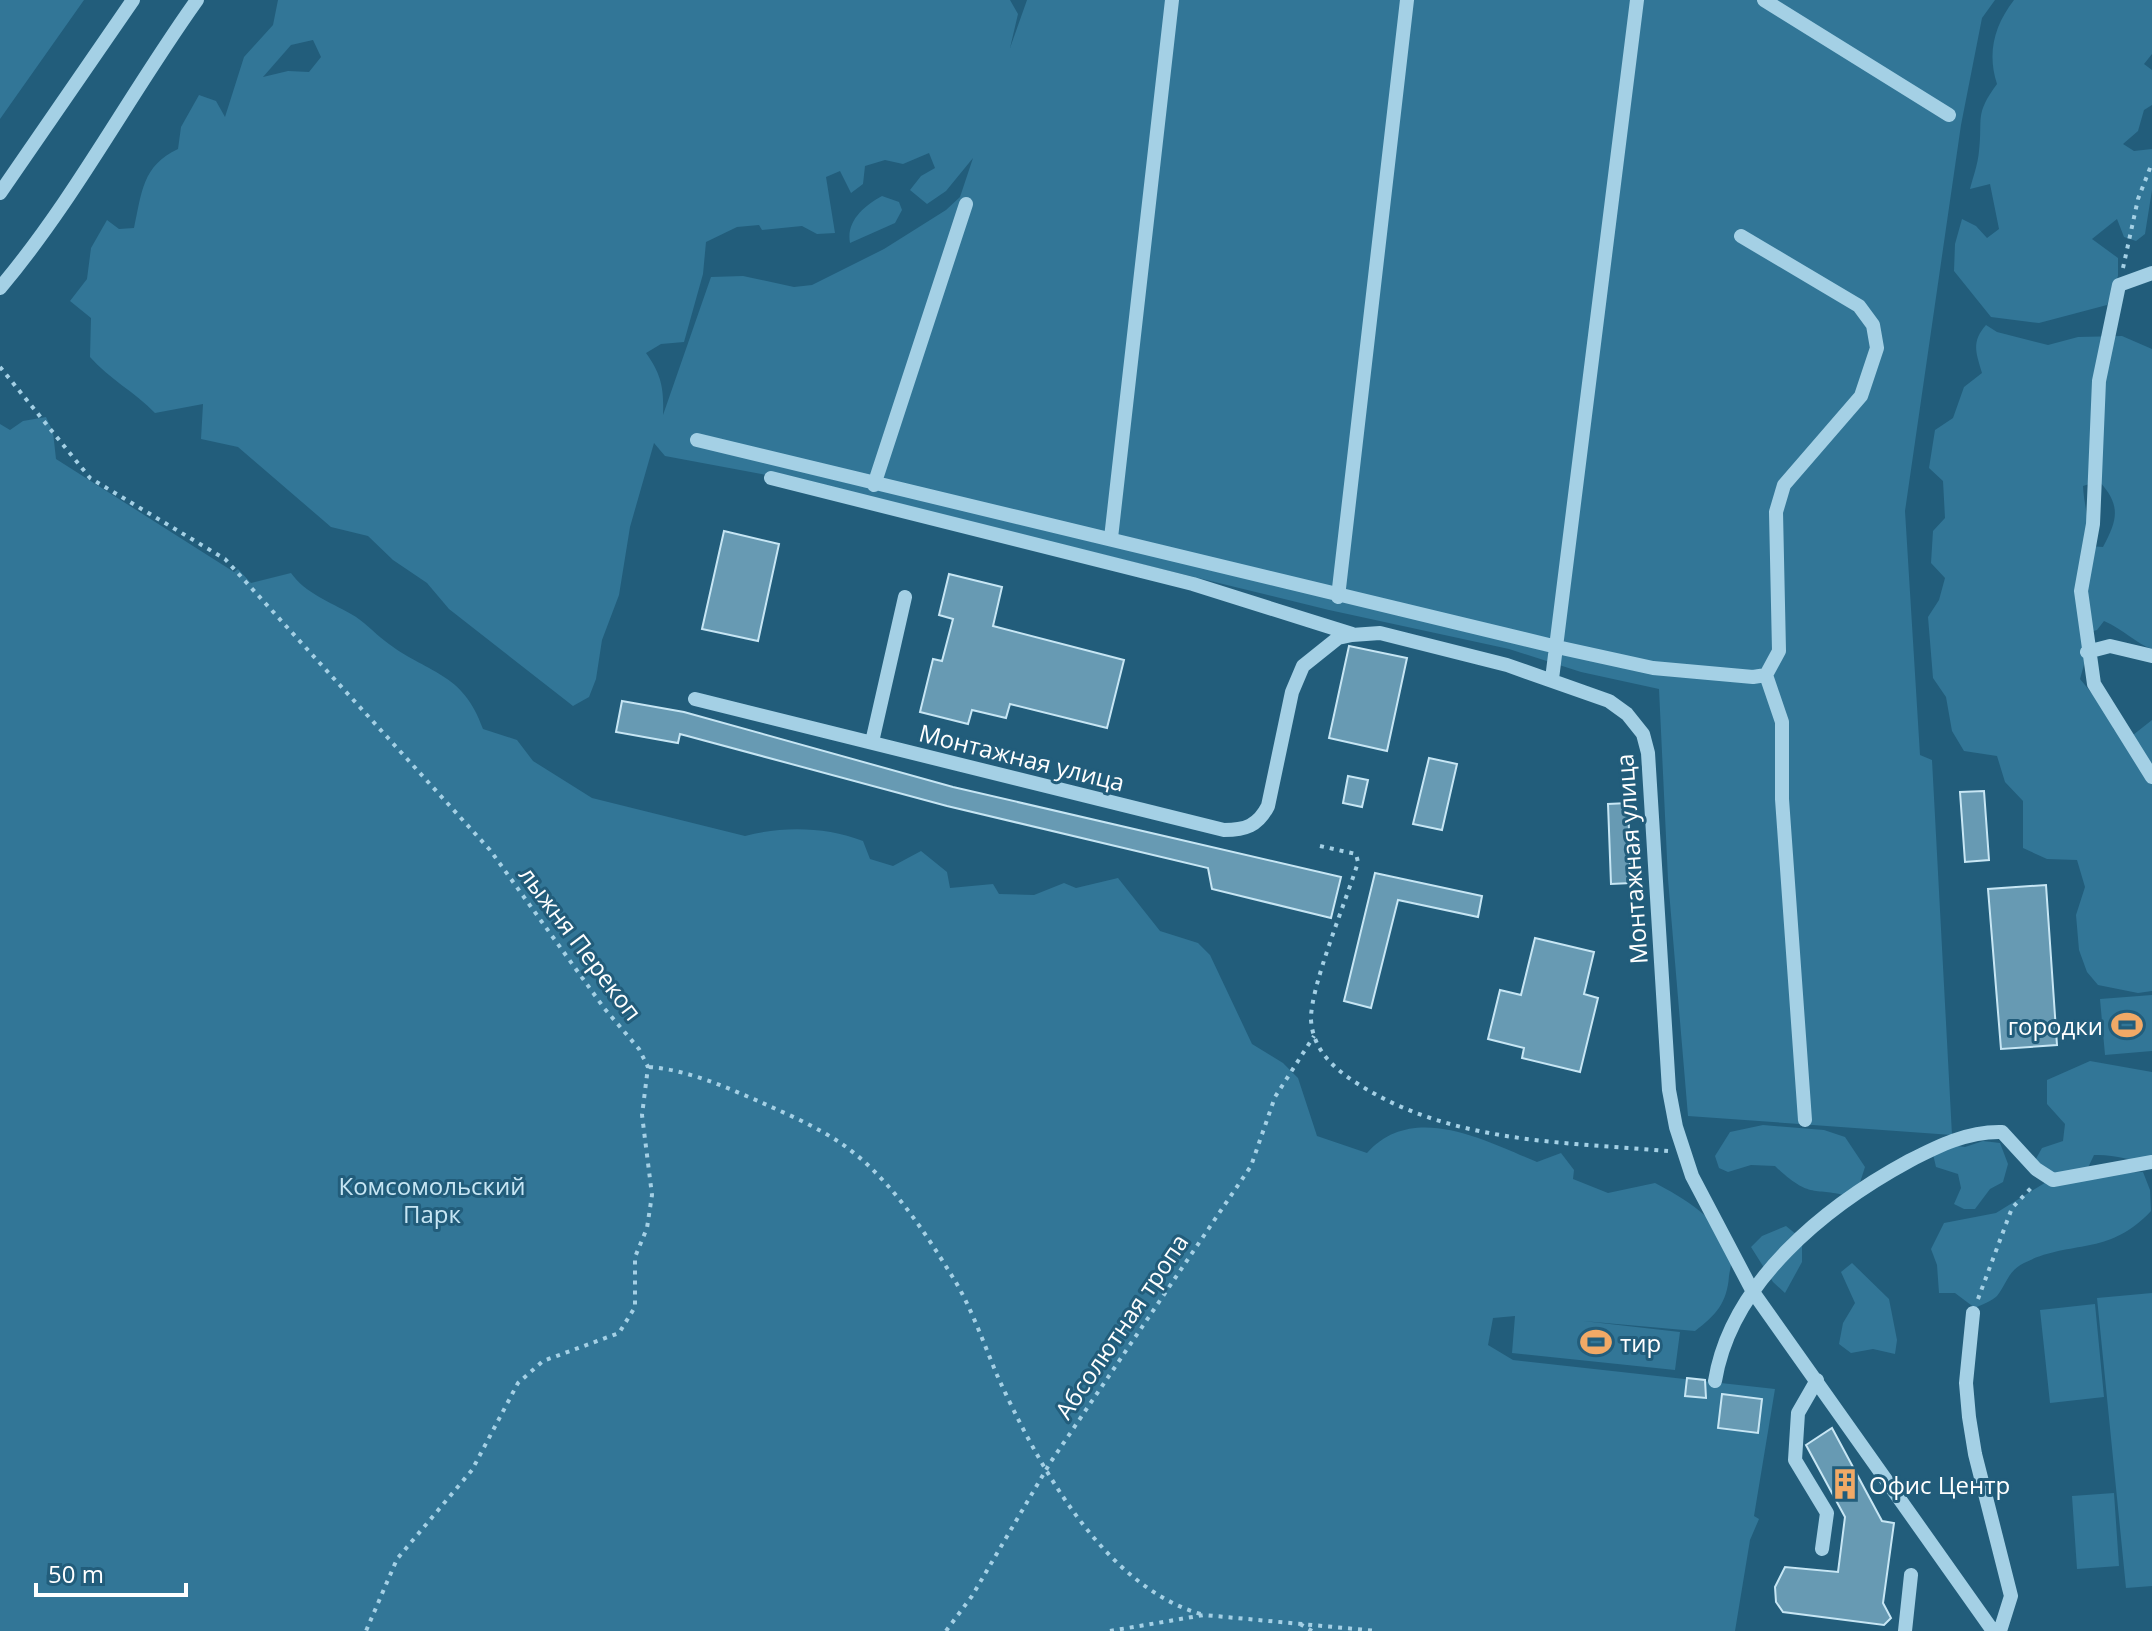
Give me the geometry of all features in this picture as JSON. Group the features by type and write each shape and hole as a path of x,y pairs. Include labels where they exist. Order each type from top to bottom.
{"street":[{"path":"0,193 133,0"},
{"path":"0,288 106,141 197,0"},
{"path":"1111,538 1172,0"},
{"path":"1338,597 1407,0"},
{"path":"1552,679 1637,0"},
{"path":"1764,0 1949,115"},
{"path":"874,485 966,204"},
{"path":"1741,236 1859,306 1873,325 1877,348 1861,396 1784,485 1776,512 1779,651 1766,675 1782,722 1782,799 1805,1120"},
{"path":"2152,273 2119,285 2099,381 2093,524 2081,591 2087,652 2094,684 2152,777"},
{"path":"697,440 874,485 1111,538 1338,597 1557,647 1708,675 1766,675"},
{"path":"771,478 1193,584 1352,635"},
{"path":"872,742 905,597"},
{"name":"Монтажная улица","path":"695,699 1209,827 1248,827 1260,820 1268,806 1292,692 1303,666 1338,638 1380,633 1552,679 1609,701 1627,714 1645,743 1653,790 1669,1090 1682,1152 1719,1233 1753,1292 1993,1631"},
{"path":"2087,652 2110,646 2152,656"},
{"path":"1715,1381 1724,1344 1753,1292 1822,1218 1885,1174 1959,1138 2002,1132 2036,1169 2053,1180 2152,1162"},
{"path":"1973,1313 1966,1383 1969,1417 1975,1454 2011,1596 2000,1631"},
{"path":"1817,1380 1798,1413 1795,1460 1827,1513 1822,1549"},
{"path":"1905,1631 1911,1575"}],"path":[{"path":"2119,285 2138,199 2152,163"},
{"name":"лыжня Перекоп","path":"0,367 90,478 225,559 490,850 604,1008 639,1049 648,1067"},
{"path":"1320,846 1348,850 1356,854 1358,862 1317,987 1311,1018 1322,1056 1377,1097 1449,1125 1586,1147 1682,1152"},
{"name":"Абсолютная тропа","path":"946,1631 972,1596 1045,1471 1251,1166 1275,1097 1314,1036"},
{"path":"366,1631 397,1559 472,1470 518,1383 543,1361 619,1333 635,1307 635,1257 647,1228 652,1195 642,1115 648,1067 706,1079 776,1109 840,1142 866,1164 912,1217 954,1279 1045,1471 1076,1514 1123,1566 1169,1602 1204,1615"},
{"path":"1973,1313 1989,1261 2012,1208 2027,1189 2053,1180"},
{"path":"1110,1631 1204,1615 1297,1621 1377,1631"},
{"path":"1297,1621 1312,1631"}],"green space":[{"path":"0,0 84,0 0,119"},
{"path":"278,0 1010,0 1018,14 1010,48 1027,0 1995,0 1982,18 1961,125 1905,511 1920,755 1932,760 1952,1135 1688,1116 1668,879 1659,689 1581,672 1509,649 1329,610 809,483 665,456 654,443 630,527 619,595 602,640 596,679 589,697 573,706 449,609 427,583 393,560 368,536 331,527 238,447 201,439 203,404 155,413 90,357 91,318 70,301 87,279 91,248 107,220 119,229 134,228 150,172 157,163 178,149 181,127 199,95 216,101 225,117 244,57 273,25","holes":["313,40 321,57 309,72 288,71 263,77 291,45","929,153 935,168 921,176 910,190 927,204 946,191 973,158 960,197 946,210 884,249 812,285 794,287 743,276 711,277 663,415 661,383 646,353 661,344 684,342 703,274 706,242 737,227 759,225 762,230 802,226 817,234 835,233 826,177 840,171 851,193 863,184 865,166 885,160 903,164"]},
{"path":"2014,0 2152,0 2152,54 2144,64 2152,70 2152,105 2144,110 2138,131 2123,144 2134,151 2152,149 2152,190 2145,234 2136,241 2124,237 2117,219 2092,239 2118,258 2118,276 2107,305 2039,323 1991,317 1954,271 1955,244 1962,219 1976,226 1987,238 1999,229 1990,184 1970,189 1978,156 1982,110 1997,84 1993,61 1994,40"},
{"path":"882,196 899,202 902,210 895,223 850,243 851,228 858,215"},
{"path":"1986,325 1997,332 2048,345 2078,337 2122,336 2152,349 2152,649 2104,621 2097,630 2083,634 2085,661 2080,679 2108,713 2114,730 2133,735 2152,720 2152,991 2138,993 2098,985 2087,972 2079,950 2076,915 2085,887 2077,860 2047,859 2023,848 2023,801 2005,782 1997,756 1964,751 1952,731 1946,697 1933,678 1928,617 1939,600 1945,578 1931,563 1933,531 1945,518 1943,481 1929,468 1935,430 1953,418 1964,387 1982,373 1976,348 1978,337","holes":["2099,481 2114,505 2112,528 2103,547 2089,546 2083,486"]},
{"name":"Комсомольский Парк","path":"46,417 53,432 56,459 234,572 238,569 251,583 291,573 311,592 356,617 400,652 454,684 475,710 483,729 517,740 533,761 592,798 745,836 789,829 849,836 863,841 870,859 893,866 921,851 947,872 950,888 993,884 999,894 1034,895 1064,883 1076,888 1118,878 1160,931 1198,943 1210,955 1252,1044 1283,1063 1298,1078 1317,1136 1367,1153 1385,1138 1406,1130 1428,1127 1450,1130 1537,1162 1561,1153 1574,1170 1573,1179 1608,1193 1655,1183 1688,1203 1719,1230 1731,1252 1726,1294 1714,1314 1695,1331 1583,1321 1680,1332 1675,1370 1512,1353 1515,1316 1493,1318 1488,1345 1513,1360 1775,1389 1754,1516 1759,1519 1750,1540 1735,1631 0,1631 0,424 10,430 23,421"},
{"name":"городки","path":"2152,995 2152,1051 2105,1055 2100,999"},
{"path":"2090,1061 2152,1072 2152,1162 2094,1155 2085,1174 2143,1172 2150,1190 2151,1211 2120,1235 2024,1263 2011,1274 1997,1296 1975,1308 1955,1293 1939,1293 1937,1265 1931,1249 1944,1223 1996,1213 2048,1181 2032,1166 2042,1148 2063,1141 2065,1124 2047,1104 2047,1080"},
{"path":"1763,1125 1824,1130 1845,1137 1865,1167 1855,1198 1806,1189 1775,1166 1751,1165 1728,1172 1719,1168 1715,1156 1730,1132"},
{"path":"1983,1141 2000,1143 2008,1164 2003,1182 1990,1189 1975,1209 1964,1209 1954,1204 1961,1188 1958,1174 1936,1167 1933,1154 1943,1144 1965,1147"},
{"path":"1786,1226 1802,1239 1802,1262 1785,1293 1773,1282 1751,1247 1762,1236"},
{"path":"1852,1263 1889,1299 1897,1340 1895,1354 1873,1349 1851,1353 1839,1344 1843,1323 1855,1303 1841,1272"},
{"path":"2152,1293 2152,1586 2126,1588 2097,1298"},
{"path":"2095,1304 2104,1397 2050,1403 2040,1310"},
{"path":"2114,1493 2119,1566 2077,1569 2072,1496"}],"building":[{"path":"724,531 779,544 758,641 702,629"},
{"path":"949,574 1002,587 993,626 1124,660 1107,728 1010,704 1006,718 972,710 968,724 920,712 933,659 942,661 953,619 939,615"},
{"path":"1349,646 1407,658 1387,751 1329,738"},
{"path":"622,701 684,712 953,787 1341,877 1331,918 1212,889 1208,868 947,806 680,734 678,743 616,732"},
{"path":"1429,758 1457,764 1442,830 1413,824"},
{"path":"1348,776 1368,780 1362,807 1343,803"},
{"path":"1984,791 1989,860 1965,862 1960,792"},
{"path":"1628,803 1631,883 1611,884 1608,804"},
{"path":"1375,873 1482,896 1478,917 1398,900 1371,1008 1344,1001"},
{"path":"2046,885 2057,1045 2001,1049 1988,889"},
{"path":"1535,938 1594,952 1584,994 1598,998 1580,1072 1522,1058 1524,1048 1488,1039 1500,990 1521,995"},
{"path":"1687,1378 1705,1380 1706,1398 1685,1396"},
{"path":"1722,1394 1762,1399 1758,1433 1718,1428"},
{"path":"1832,1428 1882,1521 1894,1523 1883,1603 1891,1618 1884,1625 1783,1612 1776,1602 1775,1587 1785,1567 1838,1572 1845,1517 1806,1445"}],"place":[{"name":"городки","path":"2127,1025"},
{"name":"тир","path":"1596,1342"},
{"name":"Офис Центр","path":"1845,1484"}]}
